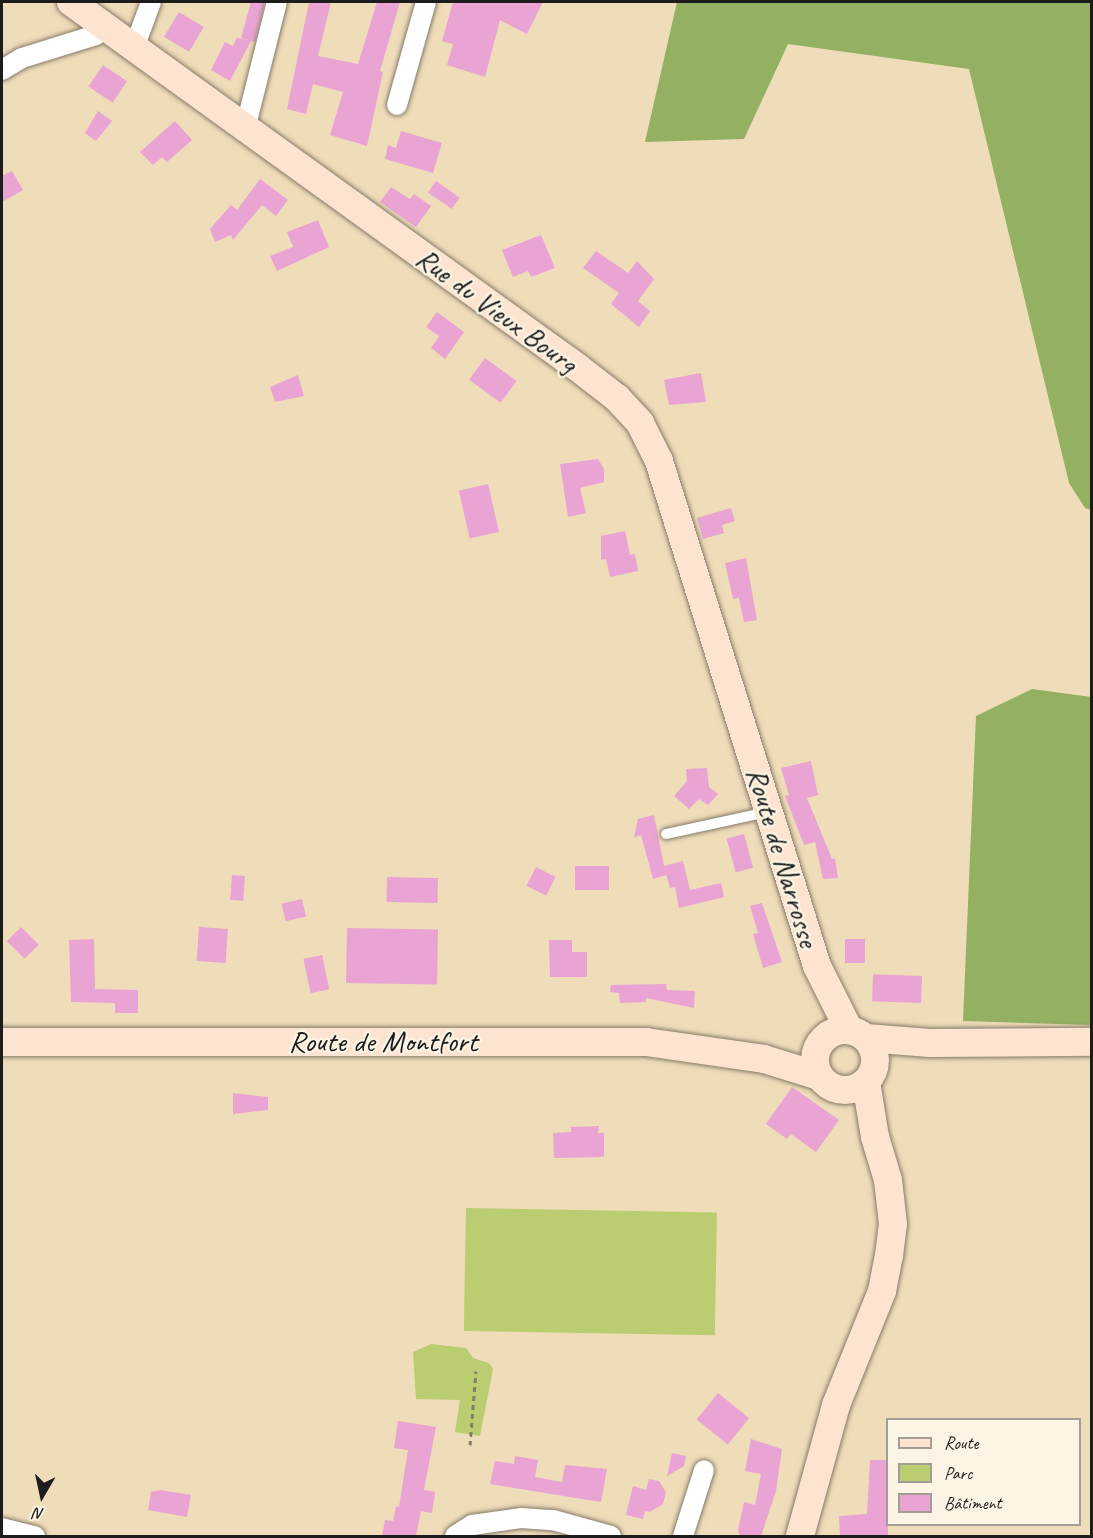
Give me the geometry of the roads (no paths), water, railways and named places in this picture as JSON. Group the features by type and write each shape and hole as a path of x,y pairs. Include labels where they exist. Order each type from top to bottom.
{"street":[{"name":"Rue du Vieux Bourg","path":"71,2 577,368 616,398 640,423 659,461 749,747"},
{"path":"134,48 151,2"},
{"path":"244,129 277,2"},
{"path":"397,105 426,2"},
{"path":"2,70 22,58 96,34 104,27"},
{"name":"Route de Narrosse","path":"749,747 817,966 857,1034"},
{"name":"Route de Narrosse","path":"817,966 819,1044"},
{"path":"930,1043 862,1080 830,1086 819,1076 815,1061 819,1044 833,1032 930,1043 1092,1042"},
{"path":"802,1536 836,1405 882,1291 893,1224 888,1180 862,1080 875,1051 857,1034"},
{"name":"Route de Montfort","path":"2,1041 646,1042 764,1059 819,1076"},
{"name":"Route de Montfort","path":"764,1059 798,1055 819,1044"},
{"path":"683,1536 704,1470"},
{"path":"455,1536 471,1525 521,1518 553,1520 611,1536"},
{"path":"2,1528 35,1536"}],"lane":[{"path":"666,834 769,812"}]}
